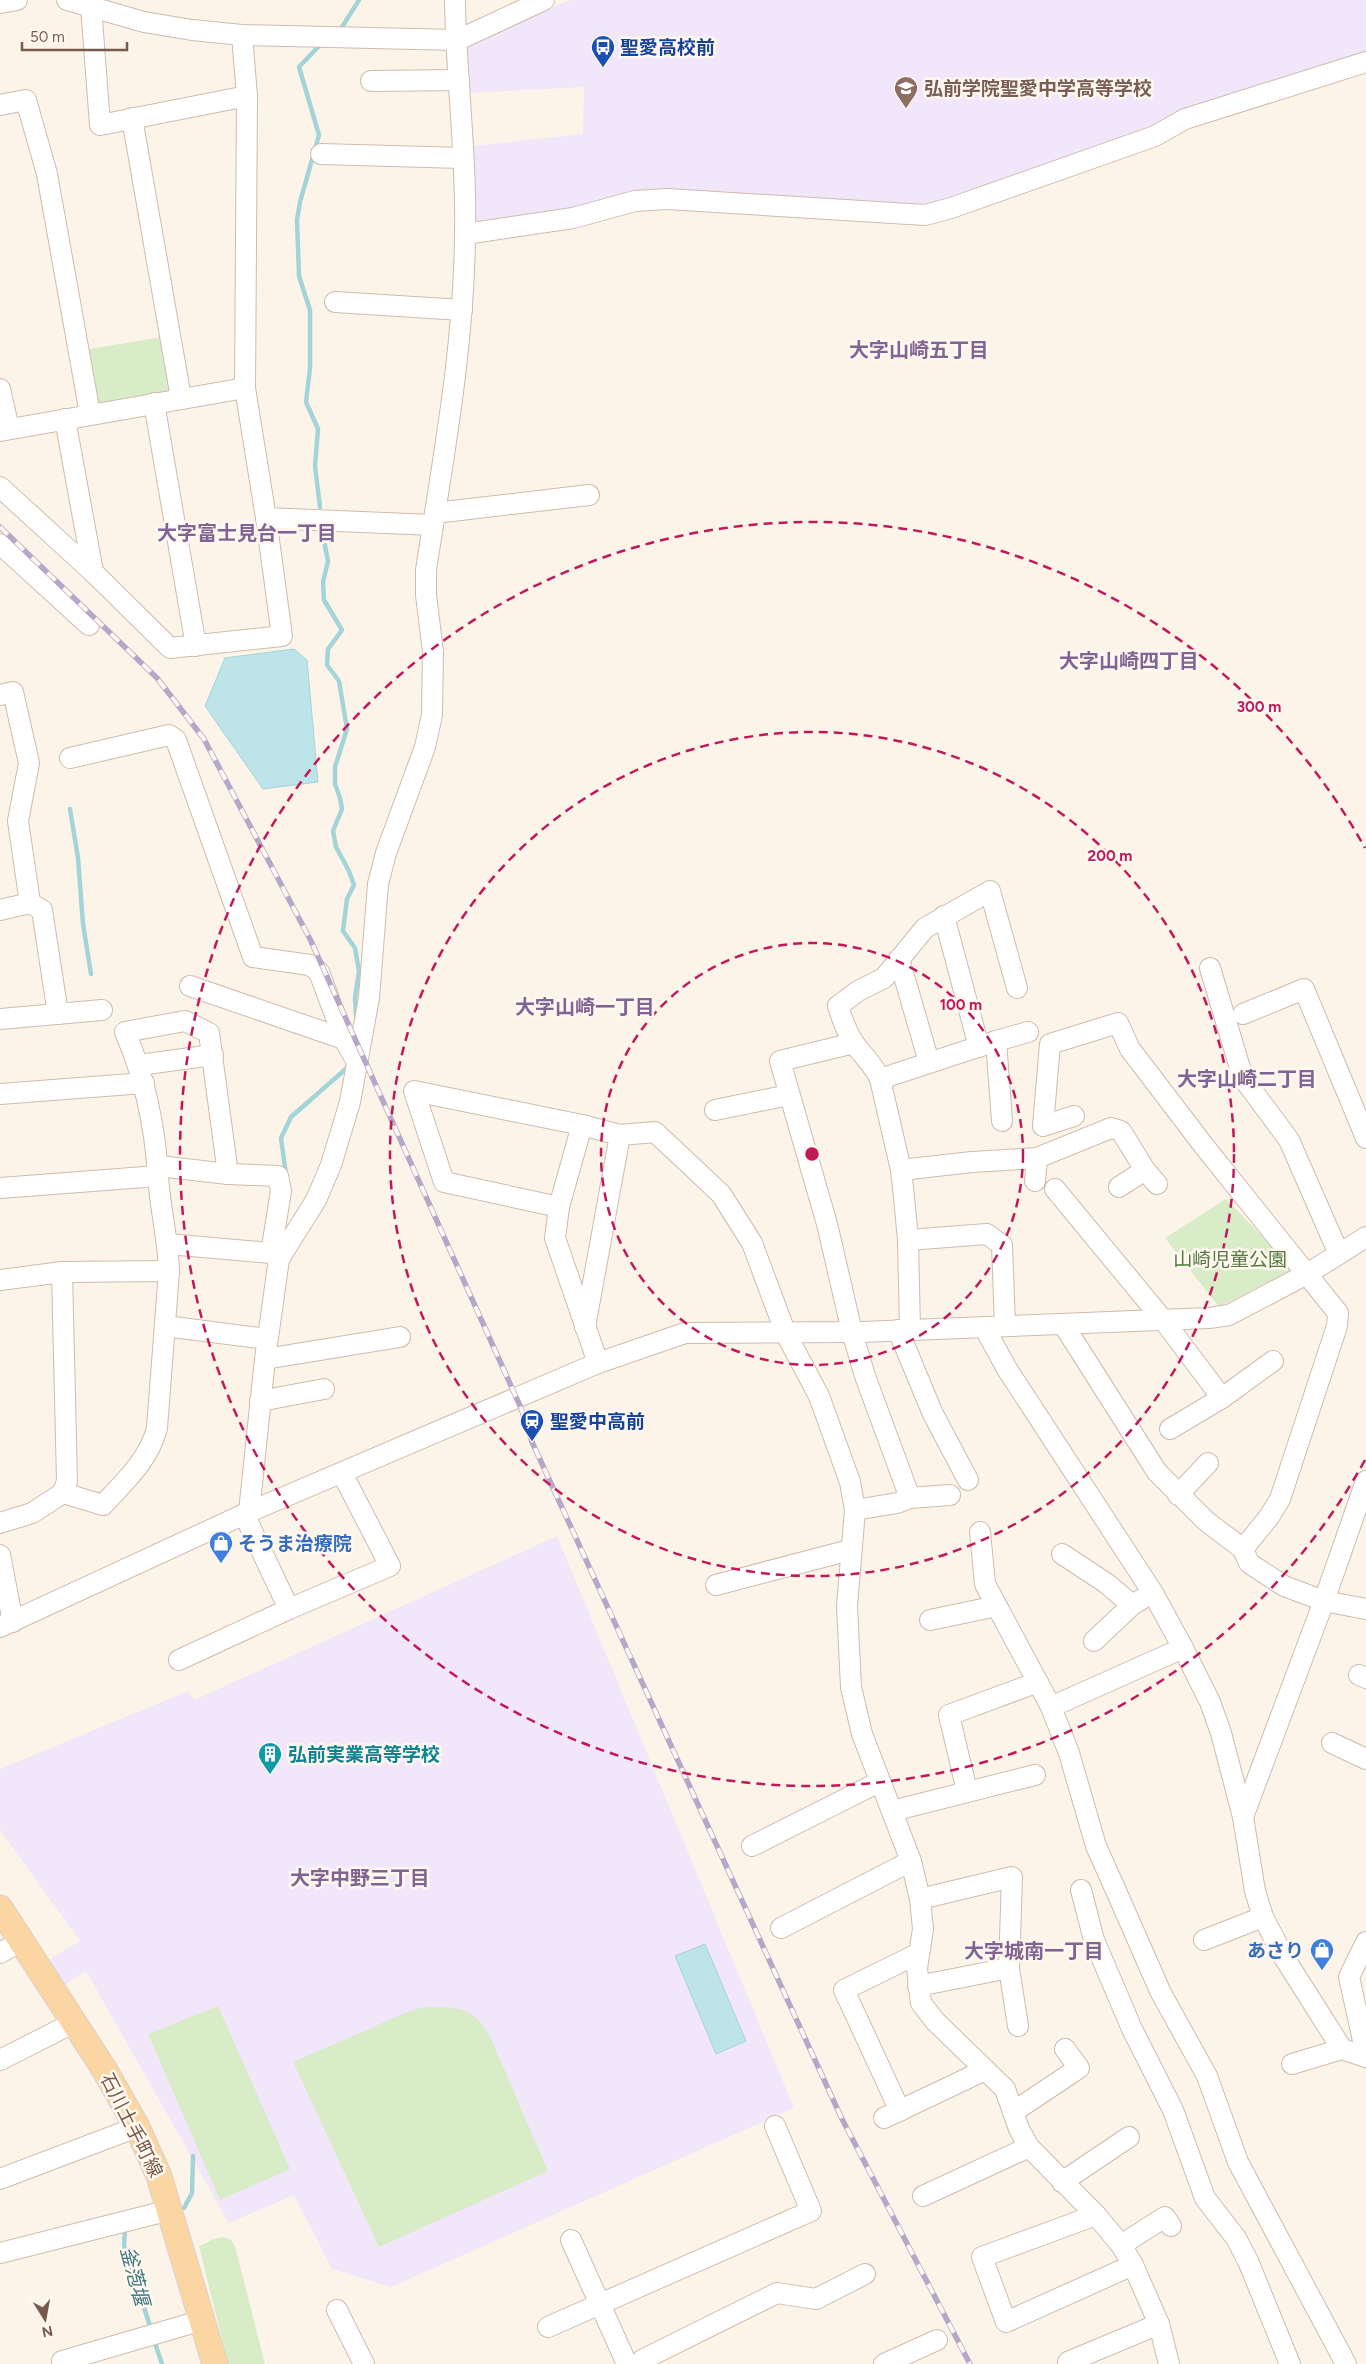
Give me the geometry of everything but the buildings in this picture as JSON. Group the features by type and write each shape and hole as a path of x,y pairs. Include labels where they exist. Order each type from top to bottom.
{"main road":[{"name":"石川土手町線","path":"0,1908 11,1947 75,2022 137,2127 159,2176 216,2364"}],"street":[{"path":"0,3 17,0"},
{"path":"67,0 144,22 192,30 242,35 458,40 544,0"},
{"path":"275,1256 316,1200 331,1166 350,1102 369,998 378,884 386,852 425,747 432,715 432,652 426,595 426,570 454,394 462,310 466,234 455,0"},
{"path":"91,6 100,125 247,96"},
{"path":"0,487 93,572 170,648 282,636 266,518 244,388 247,96 242,35"},
{"path":"466,234 572,218 635,202 667,199 925,215 951,208 1155,136 1185,119 1366,62"},
{"path":"372,81 459,80"},
{"path":"0,106 26,100 47,174 90,414"},
{"path":"132,118 181,398"},
{"path":"321,154 462,158"},
{"path":"336,302 462,310"},
{"path":"0,388 5,430 244,388"},
{"path":"154,403 196,646"},
{"path":"65,419 93,572"},
{"path":"266,518 434,519 590,495"},
{"path":"0,544 88,625"},
{"path":"0,695 13,692 29,763 18,821 30,903"},
{"path":"70,758 169,735 176,740 253,957 310,965 319,972 344,1039 358,1064"},
{"path":"968,1480 933,1414 904,1330 908,1240 901,1170 880,1078 854,1043 843,1022 838,1006 858,991 884,978 925,928 990,891 1017,988"},
{"path":"0,910 30,903 42,910 58,1014"},
{"path":"944,916 988,1044 1002,1121"},
{"path":"899,959 929,1062"},
{"path":"1210,968 1242,1078 1289,1140 1339,1254"},
{"path":"190,986 344,1039"},
{"path":"1243,1014 1304,989 1366,1138"},
{"path":"0,1019 102,1010"},
{"path":"63,1493 103,1505 142,1462 152,1446 157,1428 169,1271 168,1244 142,1074 125,1032 186,1020 209,1033 228,1174"},
{"path":"1074,1116 1043,1126 1050,1044 1118,1023 1130,1049 1204,1146 1338,1314 1337,1326 1280,1499 1243,1549"},
{"path":"880,1078 1028,1032"},
{"path":"854,1043 780,1061 788,1095 827,1224 852,1332 865,1376 910,1498"},
{"path":"0,1094 142,1074 213,1056"},
{"path":"559,1207 444,1182 414,1091 582,1125 620,1135 654,1132 721,1194 752,1243 786,1334 819,1396 850,1482 854,1510 850,1550 847,1644 851,1687 862,1734 911,1861 920,1899 923,1929 918,1953 918,1986 921,2003 935,2021 1005,2089 1019,2129 1029,2147 1096,2216 1121,2245 1133,2265 1159,2324 1169,2364"},
{"path":"715,1110 788,1095"},
{"path":"582,1125 559,1207 555,1238 598,1363"},
{"path":"901,1170 972,1162 1037,1158 1111,1128 1122,1131 1151,1177 1119,1188"},
{"path":"585,1327 620,1135"},
{"path":"1035,1181 1037,1158"},
{"path":"0,1188 158,1171 278,1176 280,1191 275,1256 265,1358 246,1513 289,1609"},
{"path":"1055,1189 1164,1321 1222,1398"},
{"path":"908,1240 987,1234 1002,1245 1005,1326"},
{"path":"0,1555 6,1624 246,1513 598,1363 685,1333 786,1334 1209,1318 1229,1315 1307,1274 1364,1241"},
{"path":"168,1244 275,1256"},
{"path":"0,1280 62,1272 169,1271"},
{"path":"0,1523 32,1514 63,1493 67,1481 62,1272"},
{"path":"1064,1324 1157,1472 1206,1521 1243,1549 1249,1563 1284,1586 1324,1601 1366,1609"},
{"path":"165,1326 267,1339"},
{"path":"984,1327 1007,1369 1153,1593 1210,1702 1221,1733 1243,1817 1256,1890 1263,1916 1294,1974 1342,2049"},
{"path":"265,1358 400,1337"},
{"path":"1170,1429 1222,1398 1273,1362"},
{"path":"260,1400 324,1389"},
{"path":"1178,1495 1208,1462"},
{"path":"179,1660 289,1609 390,1566 342,1472"},
{"path":"1243,1817 1324,1601 1366,1481"},
{"path":"854,1510 897,1503 910,1498 950,1496"},
{"path":"980,1532 985,1584 1051,1707 1069,1754 1096,1846 1157,1984 1207,2076 1238,2162 1346,2364"},
{"path":"716,1584 850,1550"},
{"path":"1062,1554 1106,1583 1132,1605"},
{"path":"1094,1641 1132,1605 1153,1593"},
{"path":"930,1620 997,1606"},
{"path":"1051,1707 1183,1648"},
{"path":"966,1791 949,1715 1038,1682"},
{"path":"1332,1743 1366,1759"},
{"path":"892,1811 1034,1775"},
{"path":"752,1846 879,1782"},
{"path":"781,1928 911,1861"},
{"path":"920,1899 1012,1877 1009,1968 1018,2026"},
{"path":"1081,1890 1094,1940 1132,2029 1173,2110 1205,2198 1236,2238 1248,2261 1290,2364"},
{"path":"1204,1940 1263,1916"},
{"path":"1292,2064 1342,2049 1366,2056 1349,1977 1366,1942"},
{"path":"918,1953 844,1990 892,2114 986,2070"},
{"path":"918,1986 1009,1968"},
{"path":"0,2060 75,2022"},
{"path":"1013,2112 1079,2068 1065,2049"},
{"path":"548,2328 811,2211 775,2126"},
{"path":"0,2180 137,2127"},
{"path":"1062,2182 1128,2136"},
{"path":"923,2196 1029,2147"},
{"path":"0,2253 170,2210"},
{"path":"1096,2216 982,2258 1006,2322 1133,2265"},
{"path":"1121,2245 1165,2217 1172,2226"},
{"path":"571,2240 601,2305 637,2363 777,2293 816,2299 865,2274"},
{"path":"337,2310 364,2364"},
{"path":"62,2361 203,2320"},
{"path":"1068,2362 1159,2324"},
{"path":"884,2364 937,2340"}],"shaded area":[{"name":"弘前学院聖愛中学高等学校","path":"571,0 1366,0 1366,64 930,210 642,194 485,226 472,217 471,146 583,134 584,87 467,93 464,45 493,31"},
{"path":"557,1536 794,2108 391,2287 332,2269 294,2195 229,2223 86,1971 64,1985 49,1960 80,1941 0,1830 0,1769 188,1691 194,1700"}],"green space":[{"path":"162,337 171,390 167,395 99,407 84,350"},
{"name":"山崎児童公園","path":"1226,1199 1294,1269 1219,1307 1165,1238"},
{"path":"218,2006 290,2169 220,2200 148,2034"},
{"path":"425,2007 447,2007 463,2010 477,2019 483,2026 490,2036 548,2171 379,2247 293,2062 412,2010"},
{"path":"223,2237 231,2240 235,2246 265,2364 228,2364 199,2246"}],"water":[{"path":"294,649 307,660 318,782 263,789 205,706 225,658"},
{"path":"705,1944 746,2041 716,2054 675,1956"}],"waterway":[{"path":"342,27 359,0"},
{"path":"318,47 299,67 319,135 300,202 297,220 299,276 310,310 310,368 306,402 318,429 315,466 320,507"},
{"path":"322,531 328,561 323,582 324,600 342,630 328,649 327,665 339,681 347,729 335,767 335,784 342,809 333,831 336,847 354,885 347,899 343,931 355,948 359,971 355,998 356,1016"},
{"path":"70,809 78,858 83,924 91,974"},
{"path":"286,1175 281,1138 291,1117 348,1067"},
{"name":"釜萢堰","path":"184,2208 192,2193 193,2156"},
{"name":"釜萢堰","path":"130,2229 125,2230 124,2246 151,2329"},
{"name":"釜萢堰","path":"154,2340 162,2364"}],"railway":[{"path":"0,527 157,678 204,739 311,941 521,1408 532,1442 842,2119 970,2364"}],"place":[{"name":"聖愛高校前","path":"603,68"},
{"name":"弘前学院聖愛中学高等学校","path":"906,109"},
{"name":"聖愛中高前","path":"532,1442"},
{"name":"そうま治療院","path":"221,1564"},
{"name":"弘前実業高等学校","path":"270,1775"},
{"name":"あさり","path":"1322,1971"}],"district":[{"name":"大字山崎五丁目","path":"919,350"},
{"name":"大字富士見台一丁目","path":"247,533"},
{"name":"大字山崎四丁目","path":"1129,661"},
{"name":"大字山崎一丁目","path":"585,1007"},
{"name":"大字山崎二丁目","path":"1247,1079"},
{"name":"大字中野三丁目","path":"360,1878"},
{"name":"大字城南一丁目","path":"1034,1951"}]}
